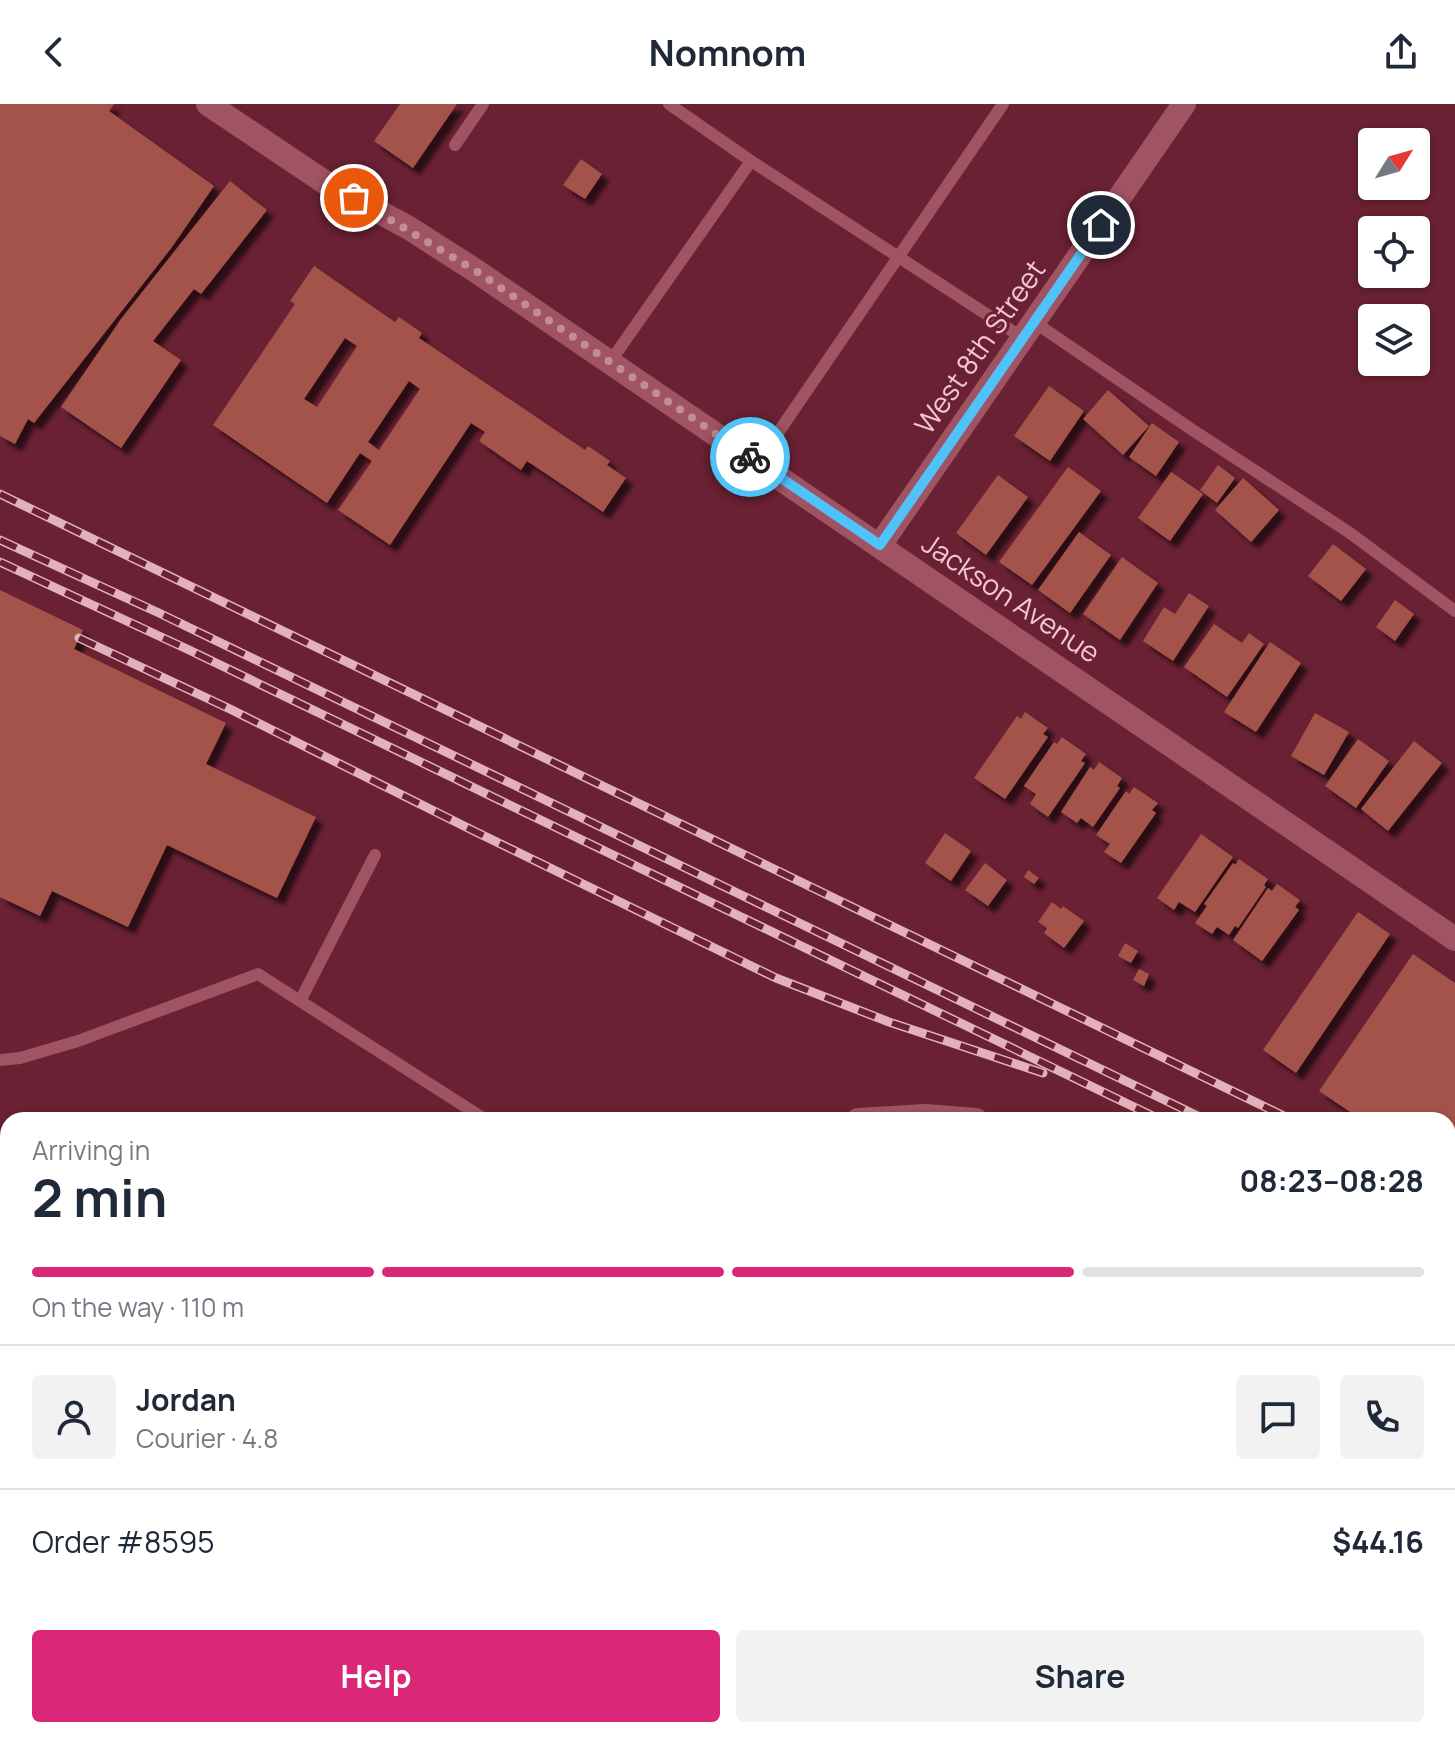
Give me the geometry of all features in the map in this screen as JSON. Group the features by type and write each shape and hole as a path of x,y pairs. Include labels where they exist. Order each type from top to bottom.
{"street":[{"name":"Jackson Avenue","path":"208,104 326,183 409,228 476,271 1455,939"},
{"name":"West 8th Street","path":"880,545 1184,104"}],"lane":[{"path":"455,145 483,104"},
{"path":"669,104 899,256 1029,330 1188,427 1350,533 1455,611"},
{"path":"758,462 1003,104"},
{"path":"610,362 751,161"},
{"path":"300,1001 375,855"},
{"path":"0,1060 20,1058 78,1041 258,974 473,1112"}],"building":[{"path":"0,104 114,104 109,111 214,186 172,247 34,423 28,419 15,444 0,436"},
{"path":"400,104 457,104 413,168 374,141"},
{"path":"581,159 602,174 585,199 563,185"},
{"path":"230,181 267,210 201,294 194,289 153,341 181,360 121,448 61,407 121,319"},
{"path":"314,266 395,322 399,317 422,333 419,338 585,450 588,446 610,461 607,465 626,478 603,512 527,461 521,470 479,441 485,432 471,423 390,545 338,510 372,461 360,453 327,503 213,425 295,304 290,301","holes":["345,338 357,346 317,407 304,399","409,381 420,389 379,450 368,442"]},
{"path":"1049,386 1084,411 1050,461 1014,436"},
{"path":"1108,390 1149,426 1123,455 1083,419"},
{"path":"1152,423 1179,442 1156,476 1129,457"},
{"path":"1218,465 1235,478 1217,503 1200,490"},
{"path":"1068,467 1101,491 1032,585 999,562"},
{"path":"1171,472 1203,494 1170,541 1138,518"},
{"path":"998,475 1028,497 986,555 956,533"},
{"path":"1243,478 1279,510 1251,542 1215,510"},
{"path":"1079,532 1111,555 1070,613 1038,590"},
{"path":"1333,544 1366,569 1341,601 1308,576"},
{"path":"1122,557 1158,583 1120,640 1083,614"},
{"path":"0,590 83,630 74,649 226,723 206,764 316,817 277,898 167,845 128,927 52,891 40,916 0,897"},
{"path":"1189,593 1209,606 1173,661 1143,641 1164,607 1175,614"},
{"path":"1395,600 1414,614 1395,641 1376,627"},
{"path":"1214,624 1242,643 1249,633 1264,644 1227,697 1184,667"},
{"path":"1270,642 1301,663 1256,732 1224,712"},
{"path":"1025,712 1048,728 1043,734 1048,737 1005,799 974,778 1017,716 1021,719"},
{"path":"1315,713 1349,732 1324,775 1291,756"},
{"path":"1062,737 1086,754 1081,761 1085,763 1048,817 1030,804 1036,794 1024,786 1054,742 1057,744"},
{"path":"1358,739 1389,761 1356,808 1325,786"},
{"path":"1414,741 1442,763 1388,831 1361,809"},
{"path":"1099,762 1122,778 1117,786 1120,788 1093,827 1081,818 1077,823 1061,812 1090,767 1094,770"},
{"path":"1134,787 1158,803 1152,810 1156,813 1121,863 1104,852 1110,844 1096,835 1126,791 1129,794"},
{"path":"945,833 971,851 951,881 925,863"},
{"path":"1201,834 1233,857 1195,912 1179,902 1174,910 1157,898"},
{"path":"1239,859 1268,879 1264,885 1266,887 1238,928 1235,926 1229,935 1217,927 1212,934 1195,923 1207,906 1204,904"},
{"path":"985,863 1007,880 988,906 965,890"},
{"path":"1028,870 1039,878 1034,884 1024,877"},
{"path":"1277,884 1300,900 1295,907 1299,910 1262,961 1233,940 1268,888 1272,891"},
{"path":"1052,902 1084,921 1064,948 1044,933 1047,928 1038,922"},
{"path":"1358,912 1390,934 1296,1073 1263,1050"},
{"path":"1125,943 1138,951 1131,963 1118,956"},
{"path":"1413,954 1455,983 1455,1112 1350,1112 1319,1091"},
{"path":"1139,969 1149,974 1144,986 1133,980"}],"railway":[{"path":"0,494 1275,1112"},
{"path":"0,540 159,613 1189,1112"},
{"path":"0,562 187,649 1144,1112"},
{"path":"79,638 776,978 889,1022 1043,1073"}],"way so far":[{"path":"354,198 409,228 476,271 750,457"}],"route":[{"path":"750,457 880,545 1101,225"}]}
